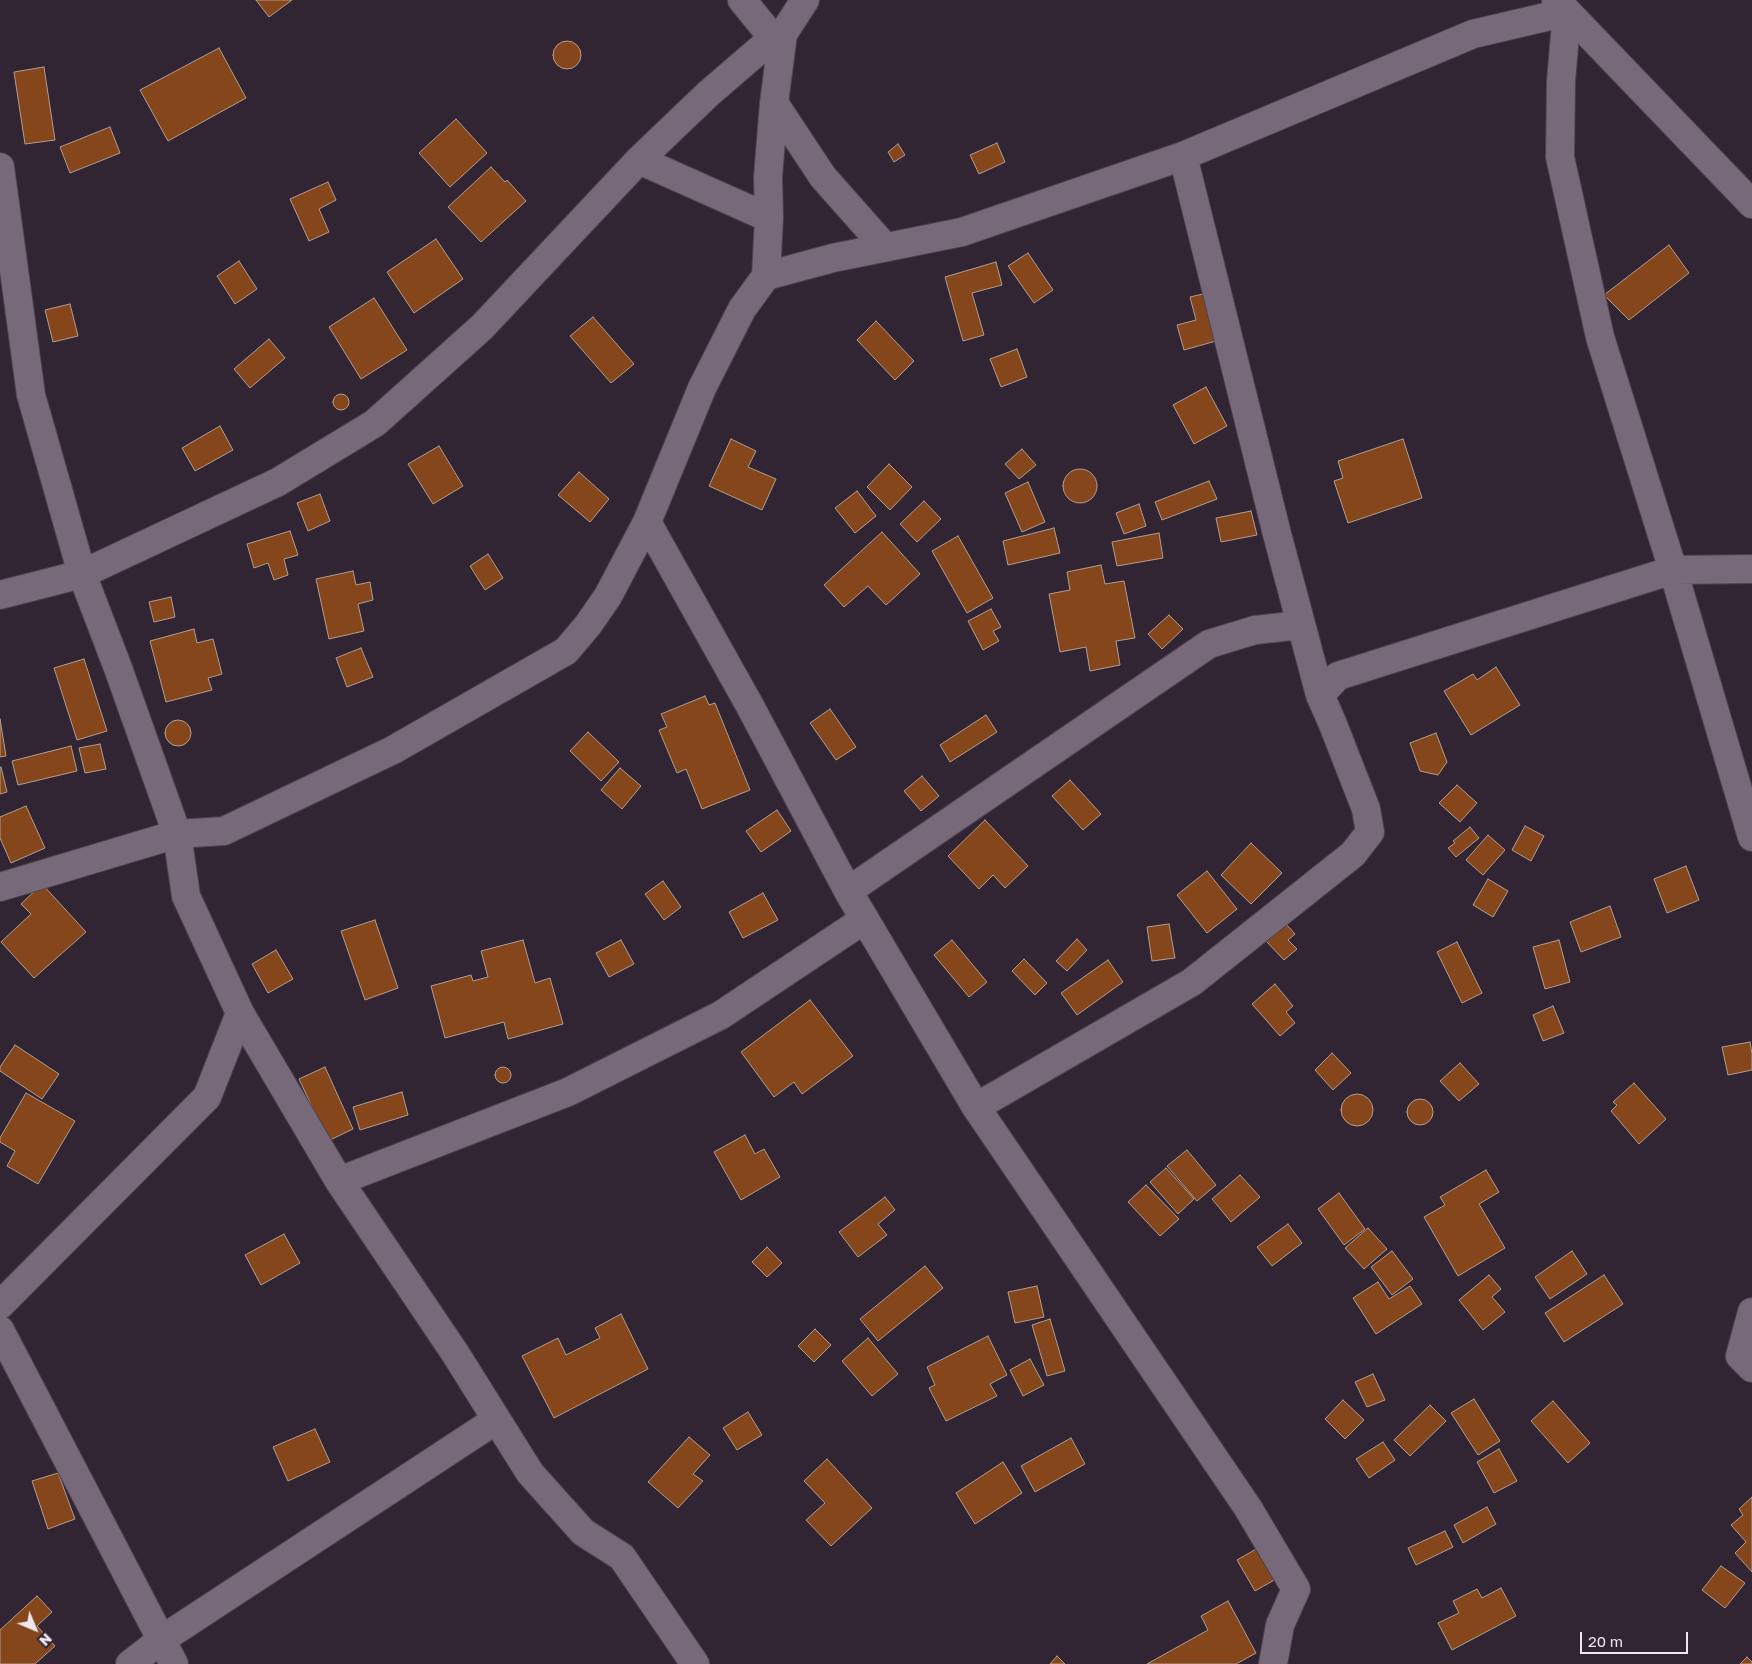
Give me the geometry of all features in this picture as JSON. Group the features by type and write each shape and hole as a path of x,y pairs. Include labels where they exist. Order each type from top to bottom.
{"street":[{"path":"0,887 177,834 224,832 393,750 566,651 588,625 608,596 647,522 702,388 742,308 766,276 769,218 768,177 778,36 742,0"},
{"path":"0,595 82,574 278,482 375,423 482,327 639,160 708,94 778,36 805,0"},
{"path":"766,276 833,258 962,232 1183,156 1473,34 1562,6"},
{"path":"1562,6 1752,204"},
{"path":"1562,6 1560,157 1600,337 1673,570 1752,837"},
{"path":"774,103 822,177 885,248"},
{"path":"976,1107 1192,982 1353,854 1370,832 1366,809 1320,695 1183,156"},
{"path":"639,160 769,218"},
{"path":"0,167 31,395 82,574 118,668 177,834 186,896 240,1013 339,1181 455,1353 530,1473 583,1532 622,1557 695,1664"},
{"path":"647,522 750,706 848,891 976,1107 1248,1508 1296,1589 1280,1624 1272,1664"},
{"path":"1320,695 1338,676 1673,570 1752,569"},
{"path":"848,891 1209,644 1255,630 1301,626"},
{"path":"339,1181 568,1092 721,1015 865,919"},
{"path":"0,1305 207,1097 240,1013"},
{"path":"1752,1312 1740,1356 1752,1368"},
{"path":"0,1330 174,1664"},
{"path":"130,1664 161,1640 496,1420"}],"building":[{"path":"256,0 292,0 269,17"},
{"path":"567,41 577,45 581,55 577,65 567,69 557,65 553,55 557,45"},
{"path":"219,48 246,98 168,141 140,90"},
{"path":"44,67 55,140 25,144 14,72"},
{"path":"456,119 487,153 450,187 419,153"},
{"path":"110,127 120,153 70,173 60,147"},
{"path":"997,143 1005,162 979,174 970,155"},
{"path":"898,144 905,155 894,162 888,152"},
{"path":"491,167 505,182 507,180 526,201 481,242 448,207"},
{"path":"328,182 336,200 319,209 329,232 309,241 290,199"},
{"path":"436,239 463,279 414,313 387,272"},
{"path":"1669,245 1689,273 1629,320 1604,295"},
{"path":"1028,253 1053,290 1034,303 1008,266"},
{"path":"239,261 257,289 235,304 217,276"},
{"path":"996,262 1002,285 972,293 984,335 963,341 945,277"},
{"path":"1211,292 1223,339 1184,350 1177,325 1196,320 1190,297"},
{"path":"374,298 407,350 361,379 329,327"},
{"path":"70,304 78,336 53,342 45,310"},
{"path":"593,317 634,364 611,383 570,336"},
{"path":"876,321 914,361 895,380 857,340"},
{"path":"269,339 285,358 250,388 234,369"},
{"path":"1017,349 1027,377 1001,387 990,359"},
{"path":"1206,387 1227,426 1194,444 1173,405"},
{"path":"341,394 349,402 341,410 333,402"},
{"path":"220,426 233,450 195,471 182,448"},
{"path":"731,439 756,451 748,467 776,479 762,510 709,486"},
{"path":"1403,439 1422,498 1348,523 1334,481 1343,478 1338,461"},
{"path":"439,446 463,486 433,504 408,464"},
{"path":"1022,449 1036,465 1019,479 1005,464"},
{"path":"889,464 912,487 890,510 867,487"},
{"path":"1080,469 1092,474 1097,486 1092,498 1080,503 1068,498 1063,486 1068,474"},
{"path":"579,472 609,499 590,522 558,495"},
{"path":"1209,481 1217,499 1162,520 1155,502"},
{"path":"1028,482 1045,522 1022,532 1005,493"},
{"path":"857,491 876,516 855,533 835,508"},
{"path":"320,494 330,521 308,531 297,503"},
{"path":"924,501 941,519 917,542 900,524"},
{"path":"1139,504 1146,526 1124,534 1116,513"},
{"path":"1251,511 1257,535 1221,542 1216,518"},
{"path":"1054,528 1060,553 1008,565 1003,541"},
{"path":"290,531 298,555 284,559 288,575 274,580 268,563 254,568 247,544"},
{"path":"882,532 920,574 886,605 868,586 844,607 824,585"},
{"path":"1159,533 1163,558 1117,566 1112,542"},
{"path":"958,536 993,598 967,613 932,551"},
{"path":"488,554 503,578 485,590 470,566"},
{"path":"1101,565 1105,584 1124,581 1135,638 1116,641 1120,665 1090,671 1086,647 1060,652 1049,594 1070,590 1067,572"},
{"path":"353,571 356,585 370,582 373,600 358,604 364,631 329,639 316,579"},
{"path":"171,597 175,617 154,622 149,602"},
{"path":"991,609 1001,627 993,631 999,641 983,650 968,621"},
{"path":"1169,615 1183,629 1162,649 1148,634"},
{"path":"194,629 197,643 213,639 222,674 208,678 212,690 166,702 150,641"},
{"path":"361,648 373,677 347,687 336,658"},
{"path":"84,659 107,731 77,740 54,668"},
{"path":"1496,667 1520,705 1471,735 1444,691 1473,674 1477,680"},
{"path":"705,696 709,705 715,703 750,790 702,809 686,769 677,773 659,730 667,727 661,714"},
{"path":"830,709 856,747 836,760 810,723"},
{"path":"986,715 997,732 950,762 940,745"},
{"path":"0,719 6,756 0,757"},
{"path":"178,720 187,724 191,733 187,742 178,746 169,742 165,733 169,724"},
{"path":"588,732 619,762 601,781 570,751"},
{"path":"1436,733 1447,762 1438,775 1420,771 1410,743"},
{"path":"100,744 106,769 85,773 79,748"},
{"path":"71,746 77,771 18,785 12,761"},
{"path":"0,768 7,792 0,794"},
{"path":"620,768 641,786 622,809 601,790"},
{"path":"922,776 939,796 921,811 904,791"},
{"path":"1070,780 1101,814 1083,830 1052,796"},
{"path":"1457,785 1477,803 1460,822 1439,803"},
{"path":"26,806 45,848 11,863 0,838 0,817"},
{"path":"777,810 791,831 761,852 746,831"},
{"path":"985,820 1028,866 1005,888 993,875 979,889 948,856"},
{"path":"1525,826 1544,836 1531,861 1512,850"},
{"path":"1470,827 1479,838 1456,857 1448,848 1455,843 1453,841"},
{"path":"1488,835 1505,850 1483,875 1466,860"},
{"path":"1251,843 1282,873 1251,904 1221,875"},
{"path":"1686,866 1699,900 1667,913 1654,879"},
{"path":"1207,871 1237,909 1207,933 1177,895"},
{"path":"1488,879 1508,891 1493,917 1473,905"},
{"path":"663,881 681,907 664,920 645,894"},
{"path":"42,884 86,932 34,978 1,942 31,914 21,904"},
{"path":"763,893 778,920 743,938 729,912"},
{"path":"1610,906 1621,937 1581,952 1570,922"},
{"path":"375,920 398,988 365,1000 341,931"},
{"path":"1169,924 1175,958 1152,961 1147,927"},
{"path":"1286,924 1295,934 1288,940 1297,949 1284,960 1266,941"},
{"path":"1077,939 1087,950 1067,971 1056,961"},
{"path":"523,940 535,983 550,978 563,1024 508,1039 504,1022 445,1038 431,986 471,975 473,981 488,977 481,951"},
{"path":"621,940 634,964 609,977 596,953"},
{"path":"952,940 987,982 969,997 934,955"},
{"path":"1559,940 1570,982 1545,989 1533,947"},
{"path":"1457,942 1482,993 1462,1003 1437,952"},
{"path":"276,950 293,979 268,993 252,964"},
{"path":"1024,959 1047,983 1035,995 1012,971"},
{"path":"1108,960 1123,982 1077,1015 1061,993"},
{"path":"1275,984 1293,1006 1286,1012 1295,1023 1280,1036 1252,1004"},
{"path":"810,1000 853,1056 802,1094 794,1082 774,1097 741,1052"},
{"path":"1553,1006 1564,1033 1543,1041 1533,1015"},
{"path":"1750,1042 1752,1070 1728,1075 1722,1047"},
{"path":"15,1045 59,1074 42,1099 0,1071 0,1067"},
{"path":"1332,1053 1351,1073 1333,1090 1315,1070"},
{"path":"1460,1063 1479,1084 1459,1101 1440,1081"},
{"path":"325,1067 353,1129 328,1141 299,1079"},
{"path":"500,1067 506,1067 511,1072 509,1081 500,1083 495,1078 495,1072"},
{"path":"1634,1083 1666,1119 1639,1144 1611,1111 1617,1105 1613,1102"},
{"path":"402,1092 408,1115 360,1130 353,1107"},
{"path":"26,1093 75,1121 38,1184 7,1166 15,1151 0,1142 0,1138"},
{"path":"1357,1094 1363,1095 1368,1099 1372,1104 1372,1116 1368,1121 1363,1125 1357,1126 1351,1125 1346,1121 1342,1116 1341,1110 1342,1104 1346,1099 1351,1095"},
{"path":"1420,1099 1429,1103 1433,1112 1429,1121 1420,1125 1411,1121 1407,1112 1411,1103"},
{"path":"745,1135 755,1154 764,1149 780,1177 741,1200 714,1152"},
{"path":"1187,1150 1216,1185 1197,1201 1167,1166"},
{"path":"1166,1168 1194,1199 1178,1214 1150,1182"},
{"path":"1486,1170 1499,1192 1479,1204 1505,1248 1458,1276 1424,1217 1445,1205 1440,1197"},
{"path":"1240,1175 1260,1197 1231,1222 1212,1199"},
{"path":"1146,1185 1179,1219 1160,1236 1128,1202"},
{"path":"1339,1193 1365,1229 1344,1245 1318,1209"},
{"path":"885,1197 895,1210 878,1224 887,1235 858,1257 839,1232"},
{"path":"1288,1224 1302,1243 1272,1266 1257,1247"},
{"path":"1368,1228 1387,1249 1364,1269 1345,1248"},
{"path":"284,1234 300,1263 261,1285 245,1255"},
{"path":"767,1247 782,1263 767,1277 752,1262"},
{"path":"1392,1251 1413,1279 1392,1295 1371,1267"},
{"path":"1572,1251 1587,1274 1550,1299 1535,1277"},
{"path":"925,1266 943,1288 878,1341 860,1319"},
{"path":"1489,1275 1501,1289 1492,1297 1505,1312 1483,1330 1459,1300"},
{"path":"1604,1275 1623,1304 1564,1342 1545,1313"},
{"path":"1378,1282 1389,1299 1410,1286 1422,1304 1376,1334 1353,1298"},
{"path":"1037,1286 1044,1317 1015,1323 1008,1292"},
{"path":"621,1314 648,1369 554,1418 522,1356 558,1338 566,1355 600,1338 595,1328"},
{"path":"1050,1319 1065,1371 1047,1376 1032,1325"},
{"path":"815,1329 831,1345 814,1362 798,1346"},
{"path":"988,1336 1007,1375 990,1384 997,1396 946,1421 929,1388 935,1385 927,1367"},
{"path":"868,1338 898,1374 872,1396 842,1361"},
{"path":"1030,1359 1044,1385 1023,1396 1010,1370"},
{"path":"1373,1374 1385,1400 1367,1407 1355,1382"},
{"path":"1474,1399 1500,1441 1478,1455 1451,1413"},
{"path":"1343,1400 1364,1420 1345,1439 1325,1419"},
{"path":"1553,1401 1590,1443 1568,1463 1531,1421"},
{"path":"1430,1405 1446,1421 1410,1456 1394,1440"},
{"path":"748,1412 762,1435 737,1450 723,1428"},
{"path":"315,1429 330,1462 288,1481 273,1447"},
{"path":"689,1437 710,1455 693,1474 703,1481 678,1508 648,1482"},
{"path":"1071,1438 1085,1464 1035,1492 1021,1466"},
{"path":"1383,1442 1395,1460 1369,1478 1356,1459"},
{"path":"1499,1449 1517,1481 1494,1493 1477,1462"},
{"path":"827,1459 872,1508 831,1546 806,1520 825,1503 804,1481"},
{"path":"1003,1462 1022,1493 975,1524 956,1493"},
{"path":"58,1473 75,1519 48,1529 32,1481"},
{"path":"1752,1497 1752,1572 1735,1553 1746,1542 1731,1525 1743,1515 1739,1509"},
{"path":"1487,1507 1496,1524 1463,1543 1454,1525"},
{"path":"1445,1531 1453,1547 1416,1565 1408,1548"},
{"path":"1258,1548 1276,1579 1255,1591 1237,1560"},
{"path":"1721,1566 1745,1583 1725,1608 1702,1590"},
{"path":"1501,1588 1516,1616 1452,1650 1438,1623 1459,1613 1453,1601 1477,1589 1482,1598"},
{"path":"37,1596 52,1612 37,1626 55,1646 35,1664 0,1664 0,1630"},
{"path":"1228,1601 1256,1653 1236,1664 1147,1664 1208,1630 1201,1616"},
{"path":"1057,1656 1065,1664 1050,1664"},
{"path":"1747,1657 1752,1664 1740,1664"}]}
